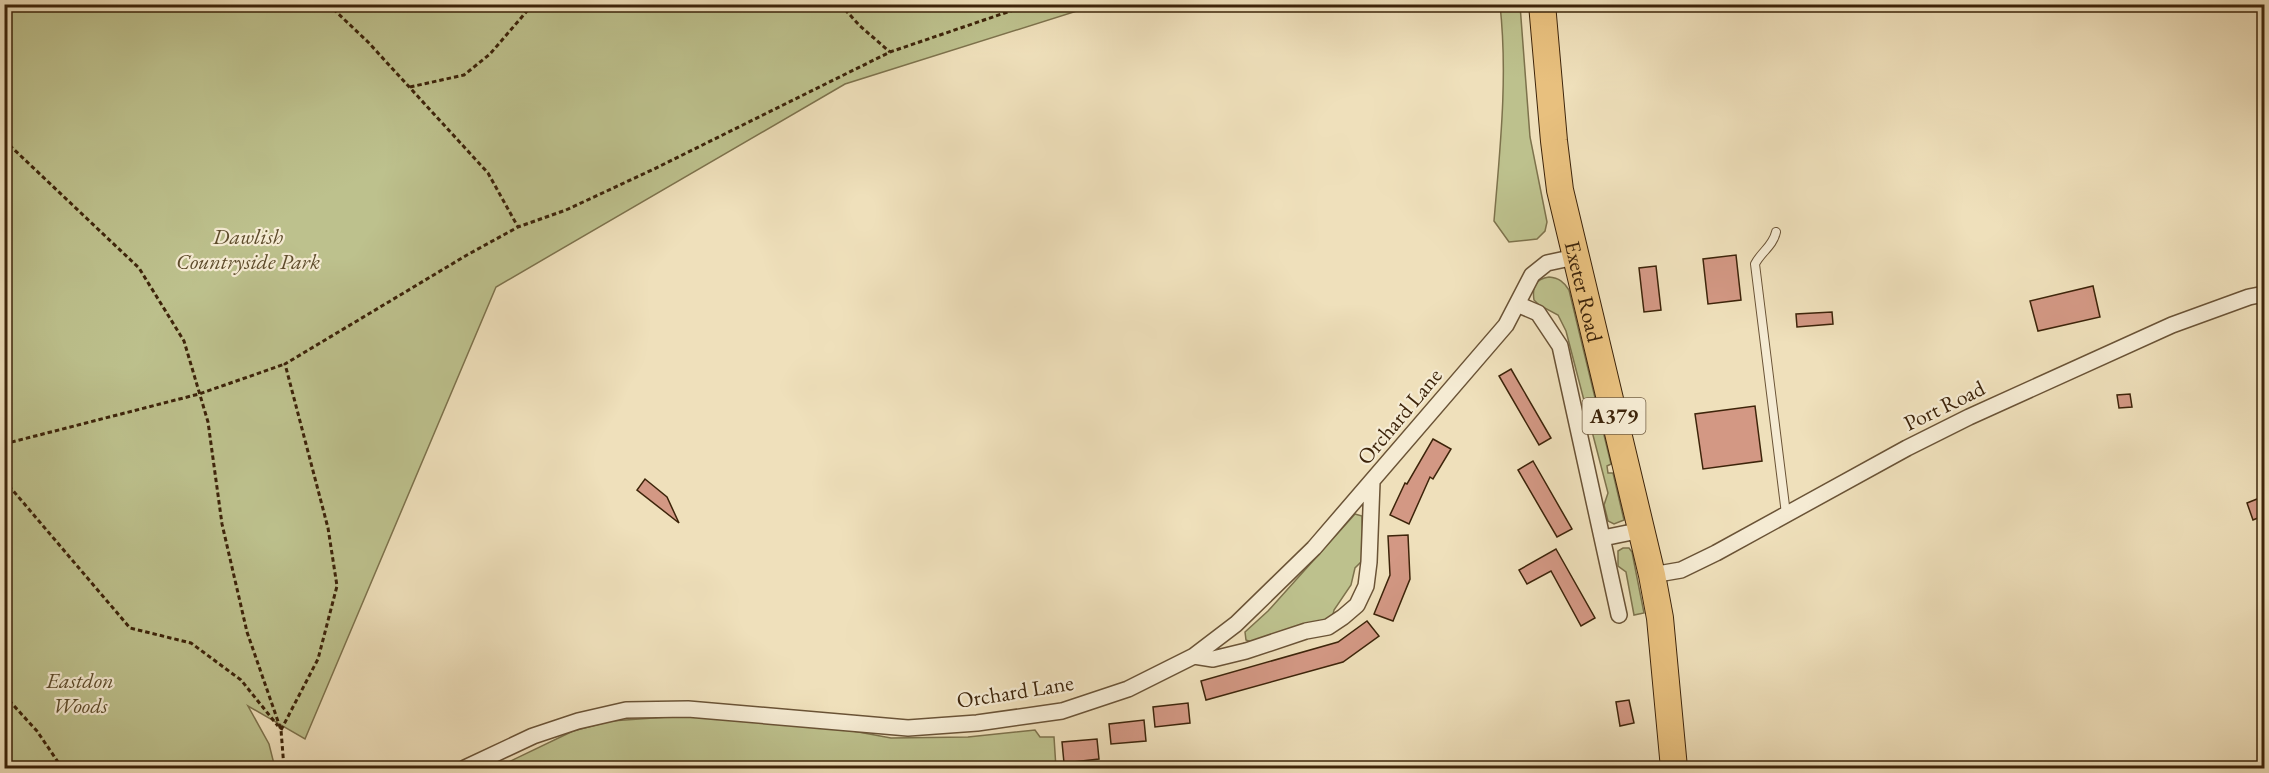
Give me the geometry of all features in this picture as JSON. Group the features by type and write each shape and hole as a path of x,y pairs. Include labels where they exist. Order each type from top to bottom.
{"main road":[{"name":"Exeter Road","path":"1542,4 1560,190 1652,575"},
{"name":"A379","path":"1652,575 1660,618 1674,768"}],"street":[{"name":"Orchard Lane","path":"465,768 533,736 578,721 626,710 688,709 909,728 977,723 1062,711 1128,689 1194,656 1236,624 1314,548 1506,325 1532,275 1547,263 1575,257"},
{"name":"Port Road","path":"1652,575 1681,570 1716,553 1907,448 1969,417 2172,326 2249,297 2265,294"},
{"path":"1517,304 1538,313 1560,345 1619,615"},
{"path":"1194,656 1213,659 1246,651 1306,631 1328,627 1357,605 1366,586 1369,562 1372,482"},
{"path":"1603,538 1642,530"}],"lane":[{"path":"1776,232 1774,242 1755,264 1786,514"}],"path":[{"path":"328,4 368,42 488,173 518,227"},
{"path":"409,87 464,75 490,54 533,4"},
{"path":"840,4 860,26 890,52"},
{"path":"4,444 200,394 285,364 518,227 566,210 644,174 890,52 1031,4"},
{"path":"4,140 139,268 184,341 208,422 222,524 247,632 280,730 284,768"},
{"path":"280,730 318,659 337,586 328,528 285,364"},
{"path":"4,480 130,628 191,643 241,680 280,730"},
{"path":"4,695 37,731 62,768"}],"green space":[{"name":"Dawlish Countryside Park","path":"5,4 1096,5 845,84 496,287 305,739 248,706 269,744 275,768 5,768"},
{"path":"1500,5 1520,5 1530,137 1547,222 1545,231 1537,239 1509,242 1494,221 1503,86"},
{"path":"1549,277 1561,281 1569,290 1611,464 1607,466 1608,473 1613,473 1624,520 1614,524 1608,521 1604,505 1608,493 1566,331 1558,315 1534,300 1536,284"},
{"path":"1355,514 1362,516 1363,560 1355,568 1351,585 1334,610 1332,619 1251,642 1246,640 1245,632 1268,611"},
{"path":"1629,548 1632,552 1644,613 1634,615 1626,572 1618,566 1618,551"},
{"path":"682,716 842,729 891,738 968,737 1035,730 1040,737 1054,737 1056,768 496,768 573,731 611,721"}],"building":[{"path":"1736,255 1741,300 1708,304 1703,259"},
{"path":"1656,266 1661,310 1644,312 1639,268"},
{"path":"2093,286 2100,317 2038,331 2030,301"},
{"path":"1832,312 1833,324 1797,327 1796,314"},
{"path":"1511,369 1551,438 1539,445 1499,376"},
{"path":"2130,394 2132,407 2119,408 2117,395"},
{"path":"1755,406 1762,461 1703,469 1695,414"},
{"path":"1433,439 1451,449 1433,479 1430,477 1409,524 1390,515 1405,483 1407,484"},
{"path":"1533,461 1572,529 1557,537 1518,470"},
{"path":"645,479 667,497 679,523 637,490"},
{"path":"2262,497 2265,503 2265,515 2253,520 2247,503"},
{"path":"1408,535 1410,579 1393,621 1374,614 1390,575 1388,536"},
{"path":"1556,549 1595,618 1581,626 1551,571 1527,584 1519,570"},
{"path":"1367,621 1379,636 1343,662 1206,700 1201,681 1338,642"},
{"path":"1629,700 1634,723 1620,726 1616,702"},
{"path":"1188,703 1190,723 1155,727 1153,707"},
{"path":"1144,720 1146,741 1111,744 1109,724"},
{"path":"1097,739 1099,759 1064,763 1062,742"}],"park label":[{"name":"Eastdon Woods","path":"80,692"}]}
